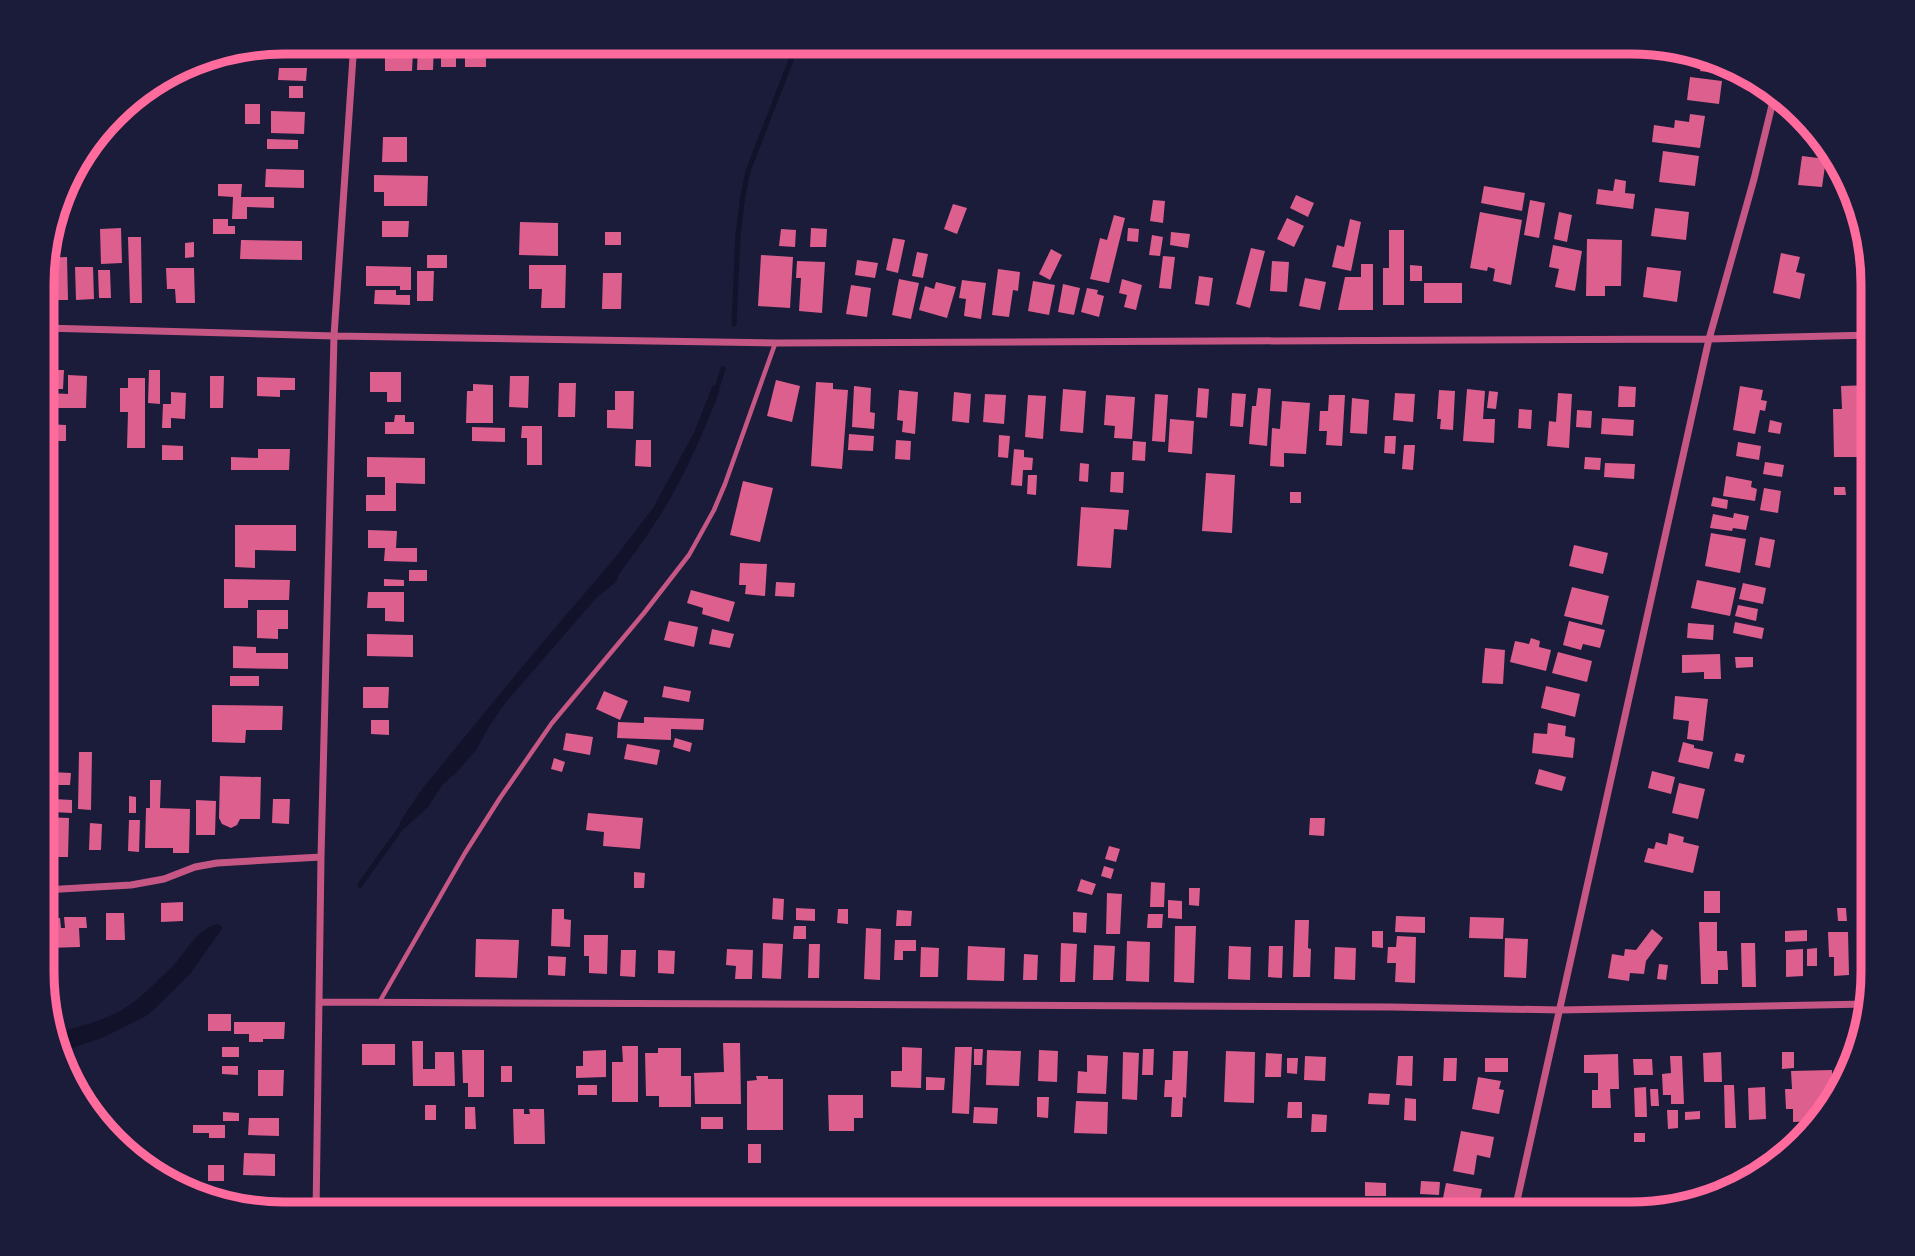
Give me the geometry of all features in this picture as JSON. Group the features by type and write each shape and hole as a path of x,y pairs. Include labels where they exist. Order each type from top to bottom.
{"street":[{"path":"316,1202 321,857 334,336 353,54"},
{"path":"1517,1201 1709,339 1772,103"},
{"path":"54,328 776,343 1709,339 1860,335"},
{"path":"54,889 150,882 195,867 217,863 321,857"},
{"path":"319,1002 1560,1010 1858,1004"}],"lane":[{"path":"380,1001 465,853 515,776 552,723 645,613 689,555 725,484 776,343"}],"shaded area":[{"path":"713,385 719,392 684,474 616,582 597,597 506,702 476,750 443,784 428,807 405,828 400,826 422,789 614,559 653,508 694,433"},
{"path":"218,924 222,927 190,974 148,1015 104,1037 68,1050 62,1032 104,1018 131,1004 171,968 198,936"}],"building":[{"path":"385,54 413,54 412,71 385,71"},
{"path":"418,54 434,54 433,70 417,70"},
{"path":"441,54 456,54 456,67 441,67"},
{"path":"465,54 486,54 486,67 465,67"},
{"path":"1675,59 1693,63 1693,64 1675,62"},
{"path":"1701,65 1721,73 1721,74 1700,71"},
{"path":"279,68 307,68 306,81 278,80"},
{"path":"1690,77 1722,81 1719,104 1687,100"},
{"path":"289,86 303,86 303,98 289,98"},
{"path":"245,104 260,104 260,124 245,124"},
{"path":"271,111 305,112 304,134 271,133"},
{"path":"1690,114 1705,116 1700,148 1652,142 1654,125 1674,128 1675,120 1689,122"},
{"path":"383,137 407,137 407,162 382,162"},
{"path":"267,139 298,140 298,149 267,149"},
{"path":"1663,151 1699,156 1695,186 1659,182"},
{"path":"1802,156 1823,159 1826,162 1822,187 1798,185"},
{"path":"266,169 304,170 304,188 265,187"},
{"path":"374,175 428,176 427,206 384,206 384,192 374,192"},
{"path":"1615,179 1626,181 1625,193 1635,194 1633,209 1596,204 1598,189 1613,191"},
{"path":"218,184 242,184 241,197 274,197 274,208 247,207 247,219 232,219 233,197 218,196"},
{"path":"1484,186 1525,193 1522,211 1481,203"},
{"path":"1296,195 1314,203 1308,217 1290,208"},
{"path":"1153,200 1165,201 1163,223 1150,221"},
{"path":"1530,200 1545,203 1539,238 1524,235"},
{"path":"953,204 967,208 957,234 944,229"},
{"path":"1655,208 1689,212 1686,240 1651,236"},
{"path":"1480,212 1522,220 1511,285 1493,281 1495,269 1488,267 1487,271 1470,268"},
{"path":"1559,212 1572,215 1567,242 1554,239"},
{"path":"1114,215 1125,218 1109,283 1090,279 1100,238 1107,240"},
{"path":"1287,218 1304,226 1294,247 1277,239"},
{"path":"213,219 228,219 228,226 235,226 235,234 213,234"},
{"path":"1350,219 1361,222 1351,271 1332,267 1337,245 1344,247"},
{"path":"382,221 409,221 408,237 382,237"},
{"path":"520,222 558,223 558,256 519,255"},
{"path":"121,228 122,263 101,264 100,229"},
{"path":"811,228 827,229 826,247 810,247"},
{"path":"1128,228 1139,229 1138,242 1127,241"},
{"path":"781,229 796,230 795,247 779,246"},
{"path":"1389,230 1404,230 1404,305 1383,305 1383,268 1389,268"},
{"path":"605,232 621,232 621,245 605,245"},
{"path":"1171,232 1190,234 1188,248 1170,245"},
{"path":"1152,235 1163,237 1160,256 1149,255"},
{"path":"128,237 141,237 142,303 130,303"},
{"path":"893,238 905,240 898,273 886,270"},
{"path":"1587,239 1622,240 1621,286 1605,286 1605,296 1586,296"},
{"path":"241,240 302,241 302,260 240,259"},
{"path":"194,242 194,257 185,258 185,243"},
{"path":"1553,245 1582,251 1575,291 1555,287 1559,269 1549,267"},
{"path":"1251,248 1265,251 1250,308 1236,304"},
{"path":"1051,249 1062,255 1050,280 1039,274"},
{"path":"917,252 928,254 923,278 912,276"},
{"path":"1781,253 1800,257 1796,272 1805,274 1800,299 1773,293"},
{"path":"427,255 447,255 447,268 427,268"},
{"path":"761,255 793,257 790,308 758,306"},
{"path":"1163,256 1175,257 1171,289 1159,288"},
{"path":"56,257 67,257 68,300 54,300"},
{"path":"857,260 878,263 875,278 855,275"},
{"path":"797,261 825,262 822,313 799,311 801,278 796,278"},
{"path":"1272,261 1289,262 1287,292 1270,291"},
{"path":"1361,264 1373,264 1373,310 1338,310 1345,277 1361,277"},
{"path":"529,265 566,265 565,308 541,308 542,289 529,289"},
{"path":"1410,265 1422,266 1422,281 1410,281"},
{"path":"366,266 411,267 411,290 400,290 400,286 366,286"},
{"path":"75,267 93,267 94,299 76,300"},
{"path":"1647,267 1681,271 1677,302 1643,297"},
{"path":"166,268 194,268 195,303 176,303 175,289 167,289"},
{"path":"998,269 1020,272 1018,291 1013,290 1009,317 992,315"},
{"path":"98,270 110,270 111,298 99,298"},
{"path":"417,271 434,271 433,301 417,301"},
{"path":"603,273 622,273 621,309 602,309"},
{"path":"1199,276 1213,278 1209,306 1195,304"},
{"path":"1305,278 1326,282 1320,310 1299,306"},
{"path":"899,279 919,283 911,319 892,315"},
{"path":"1122,279 1142,285 1136,310 1124,307 1127,295 1119,293"},
{"path":"962,280 986,283 981,319 964,316 966,299 959,298"},
{"path":"1033,281 1055,285 1049,315 1028,311"},
{"path":"936,282 956,287 947,318 919,310 925,286 934,289"},
{"path":"1424,283 1462,283 1462,303 1424,303"},
{"path":"1063,284 1080,288 1074,315 1058,312"},
{"path":"851,285 871,288 867,317 846,314"},
{"path":"1087,288 1098,290 1097,294 1104,296 1099,317 1081,312"},
{"path":"375,290 396,290 396,295 410,295 410,305 374,304"},
{"path":"54,370 64,370 63,389 54,389"},
{"path":"149,370 160,370 160,404 148,403"},
{"path":"370,372 401,372 401,402 387,402 387,392 370,392"},
{"path":"68,375 87,376 86,408 54,408 54,393 68,394"},
{"path":"210,376 224,376 223,408 210,408"},
{"path":"510,376 529,376 528,408 509,407"},
{"path":"257,377 295,378 295,390 280,390 280,397 257,396"},
{"path":"128,378 145,378 145,448 127,448 128,412 120,412 120,388 128,388"},
{"path":"776,380 800,386 792,422 767,416"},
{"path":"816,382 833,383 833,389 848,390 842,469 811,466"},
{"path":"559,383 576,383 575,417 558,417"},
{"path":"473,384 493,385 493,423 466,423 467,391 473,391"},
{"path":"1860,385 1860,463 1857,463 1857,457 1834,457 1833,409 1842,409 1841,386"},
{"path":"854,386 871,388 870,412 875,413 874,429 852,427"},
{"path":"1619,386 1636,387 1635,407 1618,407"},
{"path":"1740,386 1763,390 1761,400 1767,401 1765,411 1760,410 1755,434 1733,430"},
{"path":"1198,388 1209,389 1207,418 1196,417"},
{"path":"1258,388 1271,389 1267,446 1249,444 1252,406 1256,406"},
{"path":"1063,389 1086,391 1083,433 1060,431"},
{"path":"1467,389 1485,391 1483,419 1495,419 1494,443 1463,441"},
{"path":"899,390 918,392 915,434 902,432 903,421 897,420"},
{"path":"1439,390 1455,391 1453,430 1440,429 1441,419 1437,419"},
{"path":"615,391 634,391 633,429 607,428 607,410 615,410"},
{"path":"1489,391 1498,392 1496,409 1487,408"},
{"path":"171,392 186,393 185,419 171,418 171,428 162,428 163,404 171,404"},
{"path":"954,392 971,394 969,423 952,421"},
{"path":"1232,393 1246,394 1243,427 1230,426"},
{"path":"1395,393 1415,394 1413,422 1393,420"},
{"path":"1558,393 1572,394 1569,448 1547,446 1549,421 1556,422"},
{"path":"985,394 1006,395 1004,424 983,422"},
{"path":"1155,394 1168,395 1165,442 1152,441"},
{"path":"1028,395 1046,396 1043,439 1025,437"},
{"path":"1106,395 1135,397 1132,439 1114,438 1115,426 1104,425"},
{"path":"1329,395 1345,395 1342,446 1326,445 1327,431 1319,431 1320,411 1328,411"},
{"path":"1352,398 1369,400 1367,434 1350,433"},
{"path":"1282,401 1310,403 1306,454 1284,453 1284,467 1270,466 1272,428 1280,429"},
{"path":"1519,409 1532,410 1531,429 1518,428"},
{"path":"1577,410 1592,411 1591,428 1576,427"},
{"path":"395,415 405,415 405,422 414,422 414,434 385,434 385,422 394,422"},
{"path":"1602,418 1634,420 1633,436 1601,434"},
{"path":"1170,419 1194,421 1192,454 1168,452"},
{"path":"1770,420 1782,423 1780,434 1768,432"},
{"path":"54,424 66,425 66,441 54,441"},
{"path":"522,426 542,426 542,465 527,465 527,438 521,438"},
{"path":"472,427 505,428 505,442 472,441"},
{"path":"849,434 874,436 873,451 848,450"},
{"path":"999,435 1010,436 1008,458 998,457"},
{"path":"1385,436 1396,436 1395,454 1384,453"},
{"path":"636,440 651,440 651,467 635,466"},
{"path":"896,440 911,441 910,460 895,459"},
{"path":"1133,441 1146,442 1145,461 1132,460"},
{"path":"1738,442 1761,446 1759,460 1736,456"},
{"path":"162,445 183,446 183,460 162,460"},
{"path":"1404,445 1415,445 1413,470 1402,469"},
{"path":"258,449 290,449 289,470 231,470 231,457 258,458"},
{"path":"1014,449 1024,450 1024,457 1033,458 1032,470 1023,470 1022,486 1011,485"},
{"path":"367,457 425,458 425,484 396,483 396,511 366,511 366,495 385,495 385,477 367,477"},
{"path":"1585,457 1601,458 1600,470 1584,469"},
{"path":"1765,462 1784,465 1782,477 1763,474"},
{"path":"1080,463 1089,464 1088,482 1079,481"},
{"path":"1605,463 1635,464 1634,479 1604,477"},
{"path":"1111,472 1124,472 1123,493 1110,492"},
{"path":"1206,473 1235,475 1232,533 1202,531"},
{"path":"1028,475 1037,475 1036,495 1027,494"},
{"path":"1726,476 1752,481 1751,487 1757,489 1755,501 1723,496"},
{"path":"743,481 773,488 760,542 730,535"},
{"path":"1834,487 1845,487 1846,495 1834,495"},
{"path":"1764,488 1781,491 1778,513 1760,510"},
{"path":"1290,492 1301,492 1301,503 1290,503"},
{"path":"1713,497 1728,500 1727,509 1711,506"},
{"path":"1081,507 1129,510 1127,530 1114,529 1111,568 1077,566"},
{"path":"1734,513 1749,516 1746,530 1710,528 1713,514 1733,518"},
{"path":"235,525 296,525 296,551 255,550 255,568 235,567"},
{"path":"368,530 397,531 396,548 417,548 417,562 384,561 385,548 368,548"},
{"path":"1711,533 1746,539 1740,573 1705,566"},
{"path":"1760,537 1775,540 1770,568 1755,565"},
{"path":"1574,545 1608,553 1603,574 1569,566"},
{"path":"740,563 767,564 765,596 745,594 746,585 739,585"},
{"path":"409,570 427,570 427,581 409,581"},
{"path":"224,579 290,580 289,600 248,600 248,608 224,608"},
{"path":"384,579 404,580 404,586 384,586"},
{"path":"1697,580 1736,588 1730,616 1691,608"},
{"path":"776,582 795,583 794,597 775,596"},
{"path":"1743,583 1766,588 1763,604 1739,599"},
{"path":"1572,587 1609,596 1602,625 1564,616"},
{"path":"691,590 735,602 729,622 702,614 703,608 687,603"},
{"path":"368,592 404,592 404,622 385,621 385,608 367,608"},
{"path":"1738,605 1758,609 1756,621 1735,616"},
{"path":"257,610 288,610 288,629 278,629 278,639 257,638"},
{"path":"669,621 698,627 694,647 664,640"},
{"path":"1569,621 1605,630 1600,648 1583,644 1581,650 1563,645"},
{"path":"1735,622 1764,628 1762,639 1733,633"},
{"path":"1688,623 1714,625 1713,640 1687,638"},
{"path":"712,629 734,634 730,648 709,644"},
{"path":"367,634 413,635 413,657 367,656"},
{"path":"1531,638 1540,641 1539,647 1551,650 1546,671 1510,662 1515,641 1529,644"},
{"path":"233,646 256,647 256,653 288,653 288,669 233,668"},
{"path":"1485,648 1505,650 1503,684 1482,683"},
{"path":"1558,652 1592,661 1587,682 1552,673"},
{"path":"1720,654 1721,679 1704,679 1704,672 1682,673 1682,655"},
{"path":"1735,657 1753,657 1753,667 1736,668"},
{"path":"230,676 259,676 259,686 230,686"},
{"path":"664,686 691,691 689,702 662,697"},
{"path":"1546,686 1580,694 1575,717 1541,708"},
{"path":"363,687 389,687 388,708 363,708"},
{"path":"604,691 628,701 620,720 596,709"},
{"path":"1675,696 1708,699 1703,741 1687,739 1689,721 1673,719"},
{"path":"212,705 283,706 282,730 246,730 245,743 212,742"},
{"path":"644,717 704,719 703,730 671,729 671,740 617,738 618,722 644,723"},
{"path":"371,720 389,720 389,735 371,734"},
{"path":"1548,723 1566,726 1565,736 1575,738 1573,758 1532,753 1534,733 1547,734"},
{"path":"566,733 593,737 590,755 563,750"},
{"path":"675,738 692,743 690,752 673,747"},
{"path":"1683,742 1694,745 1694,748 1713,752 1709,769 1678,762"},
{"path":"627,744 660,750 657,765 624,759"},
{"path":"79,752 92,752 91,810 78,809"},
{"path":"1736,753 1745,755 1743,763 1734,761"},
{"path":"554,758 565,762 562,772 551,769"},
{"path":"1539,769 1566,777 1562,791 1535,784"},
{"path":"1652,771 1675,777 1671,794 1648,788"},
{"path":"54,772 71,773 70,785 54,785"},
{"path":"220,776 261,777 260,819 240,819 237,825 231,828 222,824 219,818"},
{"path":"150,780 161,780 160,808 190,809 189,853 173,853 173,848 145,848"},
{"path":"1679,783 1705,789 1698,819 1672,813"},
{"path":"129,796 136,797 136,813 129,813"},
{"path":"54,799 72,800 72,813 54,812"},
{"path":"273,799 290,799 289,824 272,823"},
{"path":"196,800 216,801 215,835 196,835"},
{"path":"588,813 643,818 640,849 603,846 604,832 586,830"},
{"path":"54,817 69,818 68,857 54,857"},
{"path":"1310,818 1325,818 1324,836 1309,835"},
{"path":"129,820 140,820 139,852 128,851"},
{"path":"90,823 102,824 101,850 89,850"},
{"path":"1669,833 1684,837 1683,842 1699,846 1693,873 1644,862 1648,848 1654,849 1656,842 1667,845"},
{"path":"1109,846 1120,849 1116,862 1105,859"},
{"path":"1104,866 1114,869 1111,879 1101,876"},
{"path":"634,872 645,873 644,888 634,888"},
{"path":"1081,879 1096,884 1092,895 1077,891"},
{"path":"1151,882 1165,883 1164,907 1150,907"},
{"path":"1189,888 1200,888 1199,906 1189,905"},
{"path":"1704,891 1720,891 1720,913 1704,913"},
{"path":"1107,893 1122,894 1120,934 1106,934"},
{"path":"773,898 784,899 783,920 772,919"},
{"path":"1168,900 1182,901 1182,919 1168,918"},
{"path":"183,902 183,921 161,922 161,903"},
{"path":"796,908 815,909 815,921 796,920"},
{"path":"1837,908 1846,908 1847,921 1838,921"},
{"path":"552,909 564,909 564,919 571,920 570,947 551,946"},
{"path":"838,909 848,909 848,924 837,923"},
{"path":"897,910 912,911 911,926 896,926"},
{"path":"1073,912 1087,913 1086,933 1073,932"},
{"path":"106,913 124,913 125,940 106,940"},
{"path":"1148,914 1163,914 1162,928 1147,928"},
{"path":"1396,916 1425,917 1425,933 1395,932"},
{"path":"64,917 86,917 87,928 79,928 80,947 54,948 54,918 60,918 61,928 65,928"},
{"path":"1470,917 1504,918 1503,939 1469,938"},
{"path":"1295,920 1309,920 1310,977 1293,977"},
{"path":"1699,922 1717,922 1717,951 1727,951 1728,970 1718,970 1718,984 1701,984"},
{"path":"794,926 806,926 806,939 793,939"},
{"path":"1175,926 1196,926 1194,983 1174,982"},
{"path":"866,928 881,929 880,980 864,979"},
{"path":"1652,929 1663,938 1646,961 1644,974 1630,973 1629,981 1608,978 1612,954 1624,956 1625,949 1636,950"},
{"path":"1807,930 1807,941 1785,942 1785,931"},
{"path":"1372,931 1383,931 1383,948 1372,947"},
{"path":"1828,932 1848,932 1849,975 1834,976 1834,957 1829,957"},
{"path":"584,935 608,935 607,974 589,973 589,956 584,956"},
{"path":"1397,936 1416,937 1415,983 1395,982 1396,963 1387,963 1388,947 1396,947"},
{"path":"1505,938 1528,939 1526,978 1504,977"},
{"path":"476,939 519,940 517,978 475,977"},
{"path":"895,940 916,940 916,951 903,951 903,960 894,960"},
{"path":"1127,941 1150,942 1149,982 1126,981"},
{"path":"763,943 783,944 781,979 762,978"},
{"path":"1061,943 1077,944 1075,982 1060,982"},
{"path":"1741,943 1755,943 1756,987 1742,987"},
{"path":"809,944 820,944 819,978 808,978"},
{"path":"1094,945 1115,946 1113,980 1093,980"},
{"path":"968,946 1005,948 1004,981 967,980"},
{"path":"1229,946 1251,947 1250,980 1228,979"},
{"path":"1269,946 1283,946 1282,978 1268,977"},
{"path":"921,947 939,948 938,977 920,977"},
{"path":"1335,947 1356,948 1355,980 1334,979"},
{"path":"1817,948 1817,966 1807,966 1807,949"},
{"path":"727,949 753,950 752,979 735,979 736,966 726,965"},
{"path":"1803,949 1803,976 1786,977 1786,950"},
{"path":"621,950 636,950 635,977 620,976"},
{"path":"658,950 675,951 674,974 658,973"},
{"path":"1024,954 1038,955 1037,980 1023,980"},
{"path":"548,956 566,957 565,976 548,975"},
{"path":"1659,964 1668,965 1666,980 1657,979"},
{"path":"208,1014 231,1014 231,1031 208,1031"},
{"path":"234,1022 285,1022 284,1039 249,1042 249,1034 234,1034"},
{"path":"412,1041 423,1041 423,1069 435,1069 435,1052 454,1052 455,1086 413,1086"},
{"path":"723,1043 740,1043 741,1104 695,1104 694,1073 724,1072"},
{"path":"362,1044 395,1044 395,1065 362,1065"},
{"path":"622,1046 638,1046 638,1102 612,1102 612,1062 623,1062"},
{"path":"222,1047 239,1047 239,1057 222,1057"},
{"path":"902,1047 922,1048 921,1088 891,1087 891,1071 902,1071"},
{"path":"955,1047 972,1047 969,1114 952,1113"},
{"path":"658,1048 681,1048 681,1076 691,1076 691,1107 659,1107 659,1096 646,1096 645,1053 658,1053"},
{"path":"974,1049 983,1049 982,1065 974,1065"},
{"path":"1143,1049 1154,1049 1153,1075 1142,1075"},
{"path":"462,1050 484,1050 484,1097 468,1097 468,1083 463,1083"},
{"path":"606,1050 606,1077 576,1078 576,1066 583,1066 583,1051"},
{"path":"987,1050 1021,1051 1019,1086 986,1085"},
{"path":"1039,1050 1058,1051 1057,1082 1038,1081"},
{"path":"1173,1051 1188,1051 1186,1098 1183,1097 1182,1117 1171,1117 1172,1097 1164,1097 1165,1080 1172,1080"},
{"path":"1226,1051 1255,1052 1254,1103 1224,1102"},
{"path":"1123,1052 1139,1053 1137,1100 1122,1099"},
{"path":"1721,1052 1722,1082 1704,1082 1703,1053"},
{"path":"1782,1052 1794,1052 1794,1068 1782,1069"},
{"path":"1266,1053 1282,1054 1281,1077 1265,1077"},
{"path":"1618,1054 1619,1089 1610,1089 1611,1108 1592,1108 1592,1090 1598,1090 1598,1073 1584,1073 1584,1055"},
{"path":"1087,1055 1108,1056 1106,1094 1077,1093 1078,1071 1087,1072"},
{"path":"1305,1056 1326,1057 1325,1081 1304,1080"},
{"path":"1398,1056 1413,1056 1412,1086 1396,1085"},
{"path":"1670,1056 1682,1056 1684,1104 1671,1104 1671,1095 1663,1095 1662,1074 1671,1073"},
{"path":"1287,1058 1298,1058 1297,1074 1287,1073"},
{"path":"1444,1058 1457,1058 1456,1081 1443,1081"},
{"path":"1485,1058 1508,1058 1508,1072 1485,1072"},
{"path":"1633,1059 1652,1059 1653,1075 1634,1075"},
{"path":"222,1066 238,1066 238,1075 222,1074"},
{"path":"501,1066 512,1066 512,1082 501,1082"},
{"path":"258,1070 284,1070 283,1096 258,1096"},
{"path":"1832,1070 1832,1083 1806,1121 1793,1122 1793,1109 1786,1109 1785,1089 1792,1089 1791,1071"},
{"path":"756,1076 783,1079 783,1130 747,1130 747,1081 757,1080"},
{"path":"926,1077 945,1078 944,1090 926,1090"},
{"path":"1478,1077 1501,1081 1499,1089 1504,1090 1499,1114 1472,1109"},
{"path":"578,1085 597,1085 597,1095 578,1095"},
{"path":"1724,1085 1734,1085 1736,1128 1725,1128"},
{"path":"1646,1087 1647,1117 1635,1117 1634,1088"},
{"path":"1765,1087 1766,1119 1749,1120 1748,1088"},
{"path":"1650,1089 1658,1089 1659,1106 1651,1106"},
{"path":"1369,1093 1390,1094 1389,1105 1368,1104"},
{"path":"828,1095 863,1095 863,1118 854,1118 854,1131 829,1131"},
{"path":"1037,1097 1049,1097 1048,1118 1037,1117"},
{"path":"1405,1098 1416,1099 1416,1121 1404,1120"},
{"path":"1076,1101 1108,1102 1107,1134 1074,1133"},
{"path":"1288,1102 1302,1102 1302,1118 1287,1118"},
{"path":"425,1105 436,1105 436,1120 425,1120"},
{"path":"465,1107 475,1107 476,1129 465,1129"},
{"path":"974,1107 998,1108 997,1124 973,1123"},
{"path":"513,1109 524,1109 524,1114 530,1114 529,1109 544,1109 545,1144 514,1144"},
{"path":"1667,1110 1678,1110 1678,1128 1668,1129"},
{"path":"1700,1111 1700,1119 1685,1120 1685,1112"},
{"path":"223,1112 239,1113 239,1121 223,1121"},
{"path":"1312,1114 1327,1115 1326,1132 1311,1132"},
{"path":"701,1117 723,1117 723,1129 701,1129"},
{"path":"249,1118 279,1118 279,1136 248,1135"},
{"path":"193,1125 225,1125 225,1138 209,1138 209,1133 193,1133"},
{"path":"1461,1131 1494,1137 1490,1158 1477,1155 1474,1175 1453,1171"},
{"path":"1634,1133 1645,1133 1645,1142 1634,1142"},
{"path":"748,1144 761,1144 761,1163 748,1163"},
{"path":"244,1153 275,1154 275,1176 243,1175"},
{"path":"208,1165 224,1165 224,1181 208,1181"},
{"path":"1421,1181 1440,1182 1439,1195 1420,1194"},
{"path":"1365,1182 1386,1183 1386,1196 1365,1196"},
{"path":"1446,1183 1482,1189 1480,1201 1442,1201"}],"waterway":[{"path":"734,324 738,235 748,171 793,54"},
{"path":"715,394 723,369"},
{"path":"360,885 405,822"}]}
